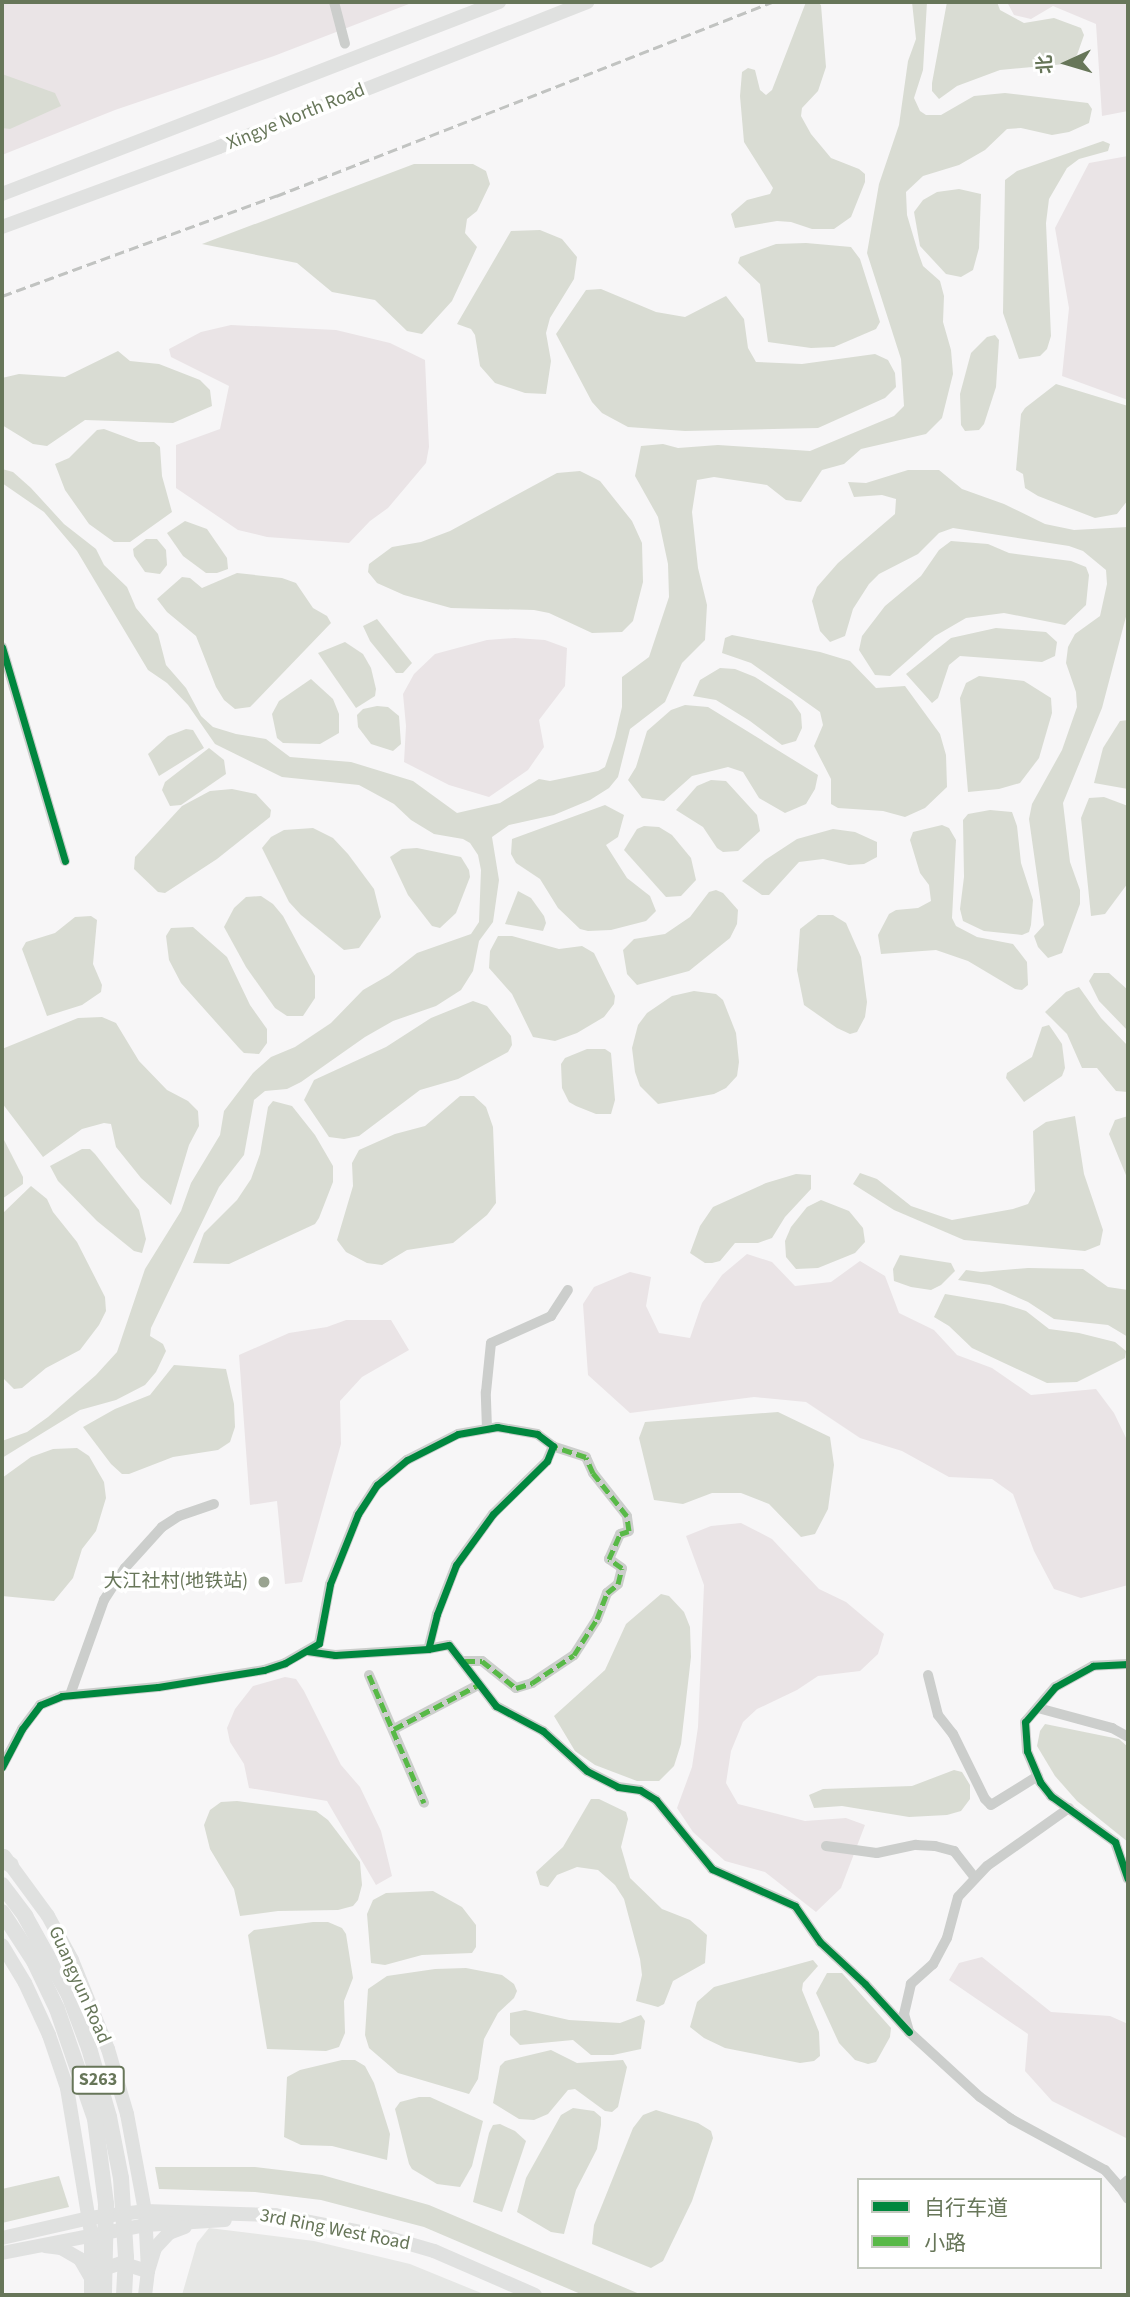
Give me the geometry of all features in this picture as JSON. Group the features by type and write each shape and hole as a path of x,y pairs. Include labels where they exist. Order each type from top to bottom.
{"main road":[{"name":"Xingye North Road","path":"2,194 499,2"},
{"name":"Xingye North Road","path":"2,227 219,147 588,2"},
{"name":"Guangyun Road","path":"5,1860 48,1916 72,1960 116,2076 127,2113 145,2218 148,2271 145,2295"},
{"name":"S263","path":"2,1885 25,1916 69,1995 89,2048 109,2117 121,2178 126,2257 124,2295"},
{"name":"Guangyun Road","path":"2,1912 34,1961 58,2009 95,2119 106,2204 94,2289"},
{"name":"S263","path":"2,1945 25,1983 49,2035 67,2088 89,2218 94,2289"},
{"path":"67,2088 78,2096 95,2099 110,2090 116,2076"},
{"name":"3rd Ring West Road","path":"2,2238 89,2218 275,2215 386,2237 434,2251 535,2295"},
{"name":"3rd Ring West Road","path":"2,2253 145,2218 196,2222 274,2221 384,2243 432,2257 520,2295"},
{"path":"94,2289 98,2274 113,2264 132,2264 148,2271 155,2248 169,2233 196,2222"},
{"path":"37,2245 61,2248 80,2259 94,2289"}],"street":[{"path":"334,2 345,44"},
{"path":"2,647 65,861"},
{"path":"487,1429 486,1392 491,1343 551,1316 568,1290"},
{"path":"2,1767 22,1729 40,1705 70,1695 158,1687 264,1670 307,1651 319,1643 330,1584 341,1551 358,1514 377,1485 407,1460 458,1434 497,1427 537,1434 553,1446 586,1457 593,1473 627,1516 629,1531 620,1534 609,1559 622,1568 618,1584 607,1593 597,1619 574,1655 532,1683 516,1688 482,1661 465,1661"},
{"path":"428,1649 437,1614 456,1565 492,1514 547,1461 553,1446"},
{"path":"70,1695 104,1600 125,1568 162,1527 179,1516 214,1504"},
{"path":"307,1651 335,1654 428,1649 450,1645 465,1661 478,1685 496,1706 544,1731 587,1771 618,1787 640,1790 656,1800 712,1869 795,1906 820,1942 865,1984 942,2066 1011,2119 1105,2170 1124,2184 1128,2199"},
{"path":"1128,1664 1093,1666 1055,1687 1026,1722 1027,1751 1038,1776 1051,1796 1115,1842 1128,1879"},
{"path":"369,1675 424,1803"},
{"path":"928,1675 939,1715 953,1734 985,1799 991,1805 1038,1776"},
{"path":"394,1729 478,1685"},
{"path":"1038,1708 1112,1728 1128,1737"},
{"path":"909,2032 904,2014 911,1984 933,1964 947,1938 958,1897 987,1866 1069,1808"},
{"path":"826,1846 877,1853 916,1845 936,1846 954,1852 975,1878"}],"shaded area":[{"path":"2,2 414,2 274,56 115,110 2,155"},
{"path":"806,2 817,2 821,5 826,67 818,91 802,108 801,116 811,134 831,158 859,169 865,174 865,182 851,217 834,229 812,229 791,222 777,221 735,228 731,214 747,200 770,194 773,188 744,142 740,96 742,72 748,68 755,70 760,90 766,95 772,90"},
{"path":"912,2 927,2 923,70 914,98 920,111 926,115 941,115 974,96 1005,93 1088,103 1092,109 1089,123 1069,132 1052,135 1021,128 1007,129 985,150 959,165 923,176 906,192 907,215 923,266 940,281 944,296 943,322 951,350 953,374 942,418 926,434 861,449 844,464 822,470 801,502 786,500 767,485 714,477 697,480 692,512 698,568 707,605 705,640 682,663 665,702 630,729 618,777 609,788 590,800 554,815 509,825 492,837 499,880 493,922 479,941 473,971 461,990 436,1006 393,1021 365,1037 301,1082 287,1089 265,1091 254,1100 244,1155 219,1187 151,1328 150,1336 163,1344 166,1351 156,1372 145,1385 116,1400 80,1410 2,1458 2,1441 27,1432 48,1417 96,1375 117,1352 145,1269 181,1211 191,1183 220,1135 224,1111 253,1073 271,1057 295,1047 331,1023 363,990 389,975 417,953 471,934 479,922 481,870 478,855 470,843 463,839 434,834 411,820 394,804 359,785 282,777 215,744 188,705 167,683 148,670 77,551 44,512 2,483 2,469 13,472 64,524 96,549 104,565 127,587 136,608 158,634 166,665 186,688 201,716 213,727 266,739 290,757 351,762 413,781 457,813 500,803 539,779 550,781 598,771 605,767 615,737 622,707 622,677 649,657 669,597 668,564 658,517 635,476 641,446 663,444 678,448 718,445 810,451 894,416 904,406 901,359 867,253 879,184 899,125 908,61 916,39"},
{"path":"947,2 997,2 1000,10 1024,23 1054,18 1081,28 1084,35 1077,55 1065,64 1000,70 957,86 939,99 932,91 932,83"},
{"path":"1007,2 1128,2 1128,111 1102,116 1096,24 1053,6 1031,19 1014,15"},
{"path":"2,74 55,93 61,106 10,129 2,128"},
{"path":"1103,141 1110,144 1108,151 1079,159 1067,168 1049,199 1046,223 1051,336 1047,349 1040,356 1019,359 1003,313 1005,180 1017,171"},
{"path":"1128,156 1128,400 1062,376 1069,308 1055,228 1089,163"},
{"path":"414,164 473,164 486,171 490,184 477,211 467,219 465,233 477,247 452,301 422,334 407,331 375,300 332,292 297,263 202,244"},
{"path":"959,189 981,194 979,248 973,270 961,277 946,274 920,246 914,212 923,200 937,192"},
{"path":"540,230 562,239 577,257 574,279 550,318 546,333 551,361 546,394 525,393 495,383 480,366 475,335 471,329 457,324 511,231"},
{"path":"806,243 851,247 860,259 880,322 876,329 834,347 811,348 768,342 760,284 738,263 740,257 776,244"},
{"path":"601,289 656,312 685,317 726,296 744,319 748,348 756,362 802,364 875,354 888,360 895,373 896,387 885,398 818,428 685,431 628,427 602,413 592,402 556,334 586,290"},
{"path":"231,325 336,330 390,343 425,360 429,447 426,463 388,508 370,521 349,543 267,537 238,530 176,488 176,445 220,429 229,386 171,357 169,349 201,332"},
{"path":"995,335 999,340 996,387 984,424 979,430 965,431 961,425 960,394 971,353 987,337"},
{"path":"118,351 130,361 159,364 200,380 210,390 212,406 173,423 85,420 47,446 33,444 2,425 2,378 19,374 65,377"},
{"path":"1056,384 1128,406 1128,500 1117,514 1095,518 1038,496 1025,488 1023,474 1016,470 1021,414"},
{"path":"104,429 139,442 154,442 160,447 162,476 172,512 130,542 114,542 89,524 65,490 55,464 69,458 97,430"},
{"path":"908,470 939,470 962,489 1004,504 1045,524 1074,530 1128,527 1128,609 1102,708 1063,803 1070,862 1080,890 1080,904 1062,953 1048,958 1038,947 1034,936 1044,925 1029,819 1032,804 1062,750 1077,707 1076,692 1066,663 1068,647 1075,634 1100,616 1107,584 1106,570 1083,551 1069,546 953,528 939,533 918,554 879,574 853,609 845,636 830,642 820,631 812,601 817,587 838,563 895,514 896,499 882,495 854,497 848,482 866,483"},
{"path":"580,471 600,481 632,521 642,543 643,582 633,621 622,632 592,633 549,613 534,610 451,608 404,595 377,583 368,572 369,564 392,547 421,542 450,531 557,473"},
{"path":"185,521 207,529 227,558 228,569 206,573 183,556 167,533"},
{"path":"146,539 157,539 166,550 167,565 160,574 145,572 134,556 133,549"},
{"path":"951,541 988,544 1009,553 1071,561 1086,567 1089,575 1086,605 1065,625 1004,613 966,618 935,636 890,676 875,675 859,650 862,636 885,606 921,576 939,550"},
{"path":"237,573 282,578 296,583 313,608 327,616 331,623 250,707 235,709 224,700 216,687 196,636 167,612 157,599 182,577 190,578 202,588"},
{"path":"377,619 412,663 403,673 396,673 370,641 363,626"},
{"path":"996,628 1046,632 1057,642 1055,656 1042,662 960,656 949,665 938,698 932,703 906,674 951,638"},
{"path":"732,635 820,652 850,661 876,688 905,686 940,734 946,755 947,787 925,808 905,817 883,811 838,808 831,804 831,779 814,746 823,725 820,712 751,663 722,653 725,638"},
{"path":"487,640 545,640 567,648 565,686 539,720 544,747 528,770 489,797 449,785 404,762 406,726 403,694 414,674 435,654"},
{"path":"345,642 363,654 371,668 376,689 375,696 356,708 318,653"},
{"path":"720,668 735,669 755,677 792,701 801,714 802,728 796,741 782,745 716,700 693,696 700,680"},
{"path":"979,676 1024,681 1051,698 1052,713 1039,758 1020,783 999,789 968,792 960,698 966,683"},
{"path":"311,679 333,699 339,714 339,733 320,744 283,743 277,738 272,714 279,701"},
{"path":"685,705 708,707 818,775 815,789 806,804 785,813 759,798 743,772 728,767 692,776 664,801 642,798 628,780 636,767 647,731 671,710"},
{"path":"388,707 399,716 401,744 393,751 371,744 358,727 357,715 363,709"},
{"path":"1128,720 1128,789 1094,783 1103,748 1120,721"},
{"path":"186,729 193,730 204,748 159,776 148,754 168,736"},
{"path":"209,748 224,760 226,774 181,805 170,806 162,790 165,782"},
{"path":"711,780 726,781 757,815 760,831 738,851 723,852 717,848 703,827 676,810 697,786"},
{"path":"232,789 256,794 271,810 270,817 217,859 165,893 158,892 134,869 135,857 182,806 210,791"},
{"path":"1104,797 1128,806 1128,883 1105,914 1091,916 1081,818 1089,798"},
{"path":"605,805 624,815 618,837 606,845 627,878 650,896 656,911 646,921 611,930 588,931 580,929 558,908 540,879 516,863 511,854 512,839"},
{"path":"990,810 1012,812 1017,826 1021,863 1033,900 1029,932 1022,935 984,931 963,921 960,909 964,877 963,820 968,814"},
{"path":"942,825 949,828 956,840 952,918 956,926 977,937 1013,944 1027,962 1028,985 1022,990 1015,989 968,961 936,950 881,954 878,935 889,914 896,910 918,908 931,901 929,885 920,873 910,840 913,832"},
{"path":"644,826 659,827 672,835 691,858 696,880 681,896 666,897 624,850 637,829"},
{"path":"313,828 333,838 374,889 381,917 359,948 344,950 301,915 289,902 262,848 271,837 284,830"},
{"path":"833,829 855,832 877,842 877,857 864,864 849,865 823,859 799,862 769,895 762,895 742,881 765,860 797,839"},
{"path":"417,848 461,857 469,870 470,877 456,913 440,928 432,926 408,895 390,857 402,849"},
{"path":"716,890 723,893 738,910 737,924 730,938 689,971 637,985 627,974 623,950 634,939 665,934 690,917 709,892"},
{"path":"518,891 531,898 544,916 546,923 543,931 505,924"},
{"path":"261,896 273,904 283,916 315,976 315,998 303,1016 287,1016 275,1008 246,967 224,927 234,908 246,897"},
{"path":"818,915 833,915 846,923 861,957 867,1002 865,1017 857,1032 850,1034 837,1028 804,1005 797,970 800,929"},
{"path":"91,916 97,920 93,964 102,985 101,992 82,1005 47,1016 22,949 26,942 55,933 75,917"},
{"path":"193,927 227,957 250,1005 267,1029 267,1043 259,1054 244,1053 239,1048 181,983 169,960 166,936 171,928"},
{"path":"498,936 512,936 559,949 582,946 594,953 615,996 614,1004 604,1017 577,1033 555,1041 533,1037 512,994 489,968 490,951"},
{"path":"1094,973 1109,973 1128,990 1128,1031 1099,1001 1089,981"},
{"path":"1079,987 1101,1018 1128,1046 1128,1092 1116,1091 1097,1068 1082,1068 1067,1034 1045,1012 1066,992"},
{"path":"694,991 716,994 723,1000 736,1033 739,1062 737,1076 726,1088 714,1094 658,1104 640,1086 635,1072 632,1048 638,1025 647,1013 672,996"},
{"path":"473,1001 487,1006 511,1036 512,1045 508,1052 458,1079 420,1090 359,1136 344,1139 329,1137 304,1100 314,1080 386,1047 431,1018"},
{"path":"102,1017 116,1023 139,1061 167,1090 188,1101 198,1111 199,1126 189,1145 171,1205 141,1178 116,1147 111,1124 104,1123 82,1129 43,1157 2,1103 2,1049 78,1018"},
{"path":"1049,1025 1062,1044 1065,1068 1062,1076 1024,1102 1006,1078 1007,1073 1032,1057 1042,1027"},
{"path":"587,1049 605,1049 611,1053 615,1100 611,1114 596,1114 576,1106 569,1102 562,1088 561,1064 565,1058"},
{"path":"460,1096 474,1096 486,1107 493,1127 496,1203 487,1215 453,1243 407,1250 382,1265 367,1263 346,1252 337,1240 353,1186 352,1163 359,1150 395,1134 425,1126"},
{"path":"273,1101 292,1106 315,1135 333,1166 333,1182 319,1218 315,1224 229,1264 193,1263 204,1233 237,1200 251,1179 260,1154 268,1107"},
{"path":"1075,1116 1084,1174 1103,1230 1100,1245 1085,1251 964,1240 894,1210 853,1184 860,1173 877,1179 911,1206 952,1220 1013,1209 1028,1204 1035,1191 1033,1131 1046,1122"},
{"path":"1128,1116 1128,1180 1109,1134 1115,1120"},
{"path":"2,1136 23,1177 23,1184 2,1199"},
{"path":"82,1149 90,1149 95,1154 139,1210 146,1239 142,1253 134,1251 97,1221 58,1181 50,1166"},
{"path":"796,1174 811,1175 811,1189 785,1217 772,1238 758,1243 735,1243 720,1261 712,1263 705,1263 690,1253 700,1226 713,1207 766,1183"},
{"path":"31,1186 47,1199 53,1212 77,1242 105,1297 106,1311 80,1350 46,1368 22,1388 14,1389 2,1377 2,1214"},
{"path":"821,1200 849,1211 863,1228 865,1242 855,1253 818,1268 796,1269 786,1257 785,1241 791,1227 807,1207"},
{"path":"747,1254 772,1262 795,1286 831,1282 860,1261 885,1276 899,1313 934,1330 957,1355 992,1368 1031,1395 1096,1389 1114,1413 1128,1442 1128,1585 1081,1598 1054,1589 1034,1551 1013,1494 992,1479 949,1477 902,1451 860,1438 806,1402 754,1397 630,1413 588,1375 583,1304 594,1287 630,1272 651,1277 646,1306 659,1333 690,1338 702,1303 722,1275"},
{"path":"900,1255 951,1263 955,1271 941,1285 931,1290 911,1287 894,1281 893,1269"},
{"path":"1028,1268 1083,1269 1108,1287 1128,1290 1128,1337 1108,1325 1054,1319 1028,1302 990,1285 958,1280 966,1270 981,1272"},
{"path":"945,1294 1004,1304 1026,1311 1049,1329 1115,1342 1126,1351 1125,1358 1077,1382 1047,1383 972,1348 949,1326 934,1317"},
{"path":"346,1320 391,1320 409,1350 362,1377 340,1401 341,1444 302,1582 285,1584 277,1501 250,1505 239,1355 289,1333 327,1327"},
{"path":"174,1365 226,1369 234,1404 235,1427 230,1442 218,1450 173,1457 129,1474 122,1474 83,1427 115,1409 150,1395"},
{"path":"778,1412 830,1437 834,1465 828,1509 815,1534 801,1537 769,1504 741,1493 712,1493 683,1504 654,1500 639,1438 645,1422"},
{"path":"77,1448 89,1456 104,1482 106,1498 96,1531 82,1549 73,1578 54,1601 2,1596 2,1478 31,1457 53,1449"},
{"path":"741,1523 772,1539 819,1589 846,1602 884,1634 878,1654 860,1671 818,1676 797,1690 757,1709 743,1722 731,1751 726,1783 738,1804 805,1821 846,1818 865,1825 841,1888 816,1912 765,1872 725,1861 693,1832 677,1808 692,1767 698,1727 704,1585 686,1536 711,1526"},
{"path":"661,1594 669,1596 684,1612 690,1627 691,1657 681,1744 674,1766 659,1781 637,1781 595,1765 575,1751 554,1716 605,1670 626,1624"},
{"path":"285,1677 296,1679 304,1691 341,1765 360,1787 381,1831 392,1876 376,1885 327,1801 249,1788 244,1764 230,1742 227,1728 235,1709 253,1686"},
{"path":"1045,1724 1119,1739 1128,1747 1128,1842 1077,1801 1055,1776 1037,1746 1040,1731"},
{"path":"954,1770 962,1772 970,1785 970,1799 961,1811 947,1815 909,1817 842,1806 814,1808 809,1795 823,1789 912,1786"},
{"path":"591,1799 599,1799 626,1812 628,1819 621,1847 630,1878 662,1909 690,1920 707,1935 705,1963 673,1981 664,2004 658,2007 636,2001 642,1975 640,1959 624,1899 615,1885 598,1870 577,1867 557,1875 548,1887 540,1885 536,1872 563,1847"},
{"path":"237,1801 316,1811 328,1820 360,1862 362,1885 358,1900 353,1906 338,1910 278,1911 240,1916 234,1889 210,1849 204,1825 210,1810 221,1802"},
{"path":"433,1891 462,1907 476,1925 476,1947 472,1953 422,1955 385,1965 371,1963 367,1914 373,1900 386,1893"},
{"path":"328,1922 342,1928 346,1934 353,1978 344,2001 345,2033 339,2047 326,2051 267,2049 248,1935 254,1930"},
{"path":"982,1957 1051,2012 1110,2016 1128,2024 1128,2139 1052,2101 1025,2071 1028,2034 949,1980 959,1963"},
{"path":"813,1960 818,1966 803,1983 802,1990 819,2032 820,2056 814,2061 800,2063 725,2048 704,2038 690,2027 697,2002 714,1987"},
{"path":"466,1968 502,1975 514,1984 517,1991 514,1998 498,2013 484,2039 478,2079 469,2094 398,2073 369,2048 365,2035 368,1989 387,1976 435,1969"},
{"path":"827,1973 842,1973 891,2028 890,2037 876,2062 868,2064 855,2060 839,2043 816,1993"},
{"path":"525,2010 569,2020 620,2023 641,2015 645,2021 641,2049 613,2055 591,2055 573,2040 520,2045 510,2035 510,2013"},
{"path":"551,2050 577,2063 623,2060 627,2067 618,2107 612,2112 605,2111 575,2089 568,2090 548,2114 534,2120 519,2119 493,2103 500,2066 505,2061"},
{"path":"342,2060 355,2060 365,2066 374,2083 390,2134 387,2160 332,2146 301,2145 284,2137 287,2077 300,2070"},
{"path":"430,2097 483,2121 472,2166 460,2187 437,2184 412,2169 409,2164 395,2109 400,2102"},
{"path":"573,2108 594,2111 601,2117 601,2125 597,2149 576,2190 564,2234 551,2232 517,2212 526,2178 561,2115"},
{"path":"656,2110 698,2123 711,2131 713,2138 692,2201 663,2261 651,2268 592,2244 594,2225 633,2128 643,2115"},
{"path":"500,2124 515,2131 526,2141 502,2212 473,2202 489,2133 493,2125"},
{"path":"155,2167 255,2167 322,2175 429,2205 642,2295 583,2295 424,2227 321,2200 255,2192 159,2189"},
{"path":"59,2176 69,2207 2,2223 2,2189"},
{"path":"209,2228 314,2241 410,2264 486,2295 182,2295 197,2243"}],"railway":[{"path":"2,296 276,196 772,2"}],"marked path":[{"path":"465,1661 482,1661 516,1688 532,1683 574,1655 597,1619 607,1593 618,1584 622,1568 609,1559 620,1534 629,1531 627,1516 593,1473 586,1457 553,1446"},
{"path":"369,1675 424,1803"},
{"path":"394,1729 478,1685"}],"cycle path":[{"path":"2,647 65,861"},
{"path":"2,1767 22,1729 40,1705 62,1696 158,1687 264,1670 285,1663 319,1643 330,1584 358,1514 377,1485 407,1460 458,1434 497,1427 537,1434 553,1446 547,1461 493,1514 456,1565 437,1614 428,1649 335,1655 307,1651"},
{"path":"428,1649 449,1645 496,1706 543,1731 587,1771 618,1787 640,1790 656,1800 712,1869 795,1906 820,1942 865,1984 909,2032"},
{"path":"1128,1664 1093,1666 1055,1687 1025,1722 1027,1751 1040,1782 1051,1796 1115,1842 1128,1879"}],"place":[{"name":"大江社村(地铁站)","path":"264,1582"}]}
